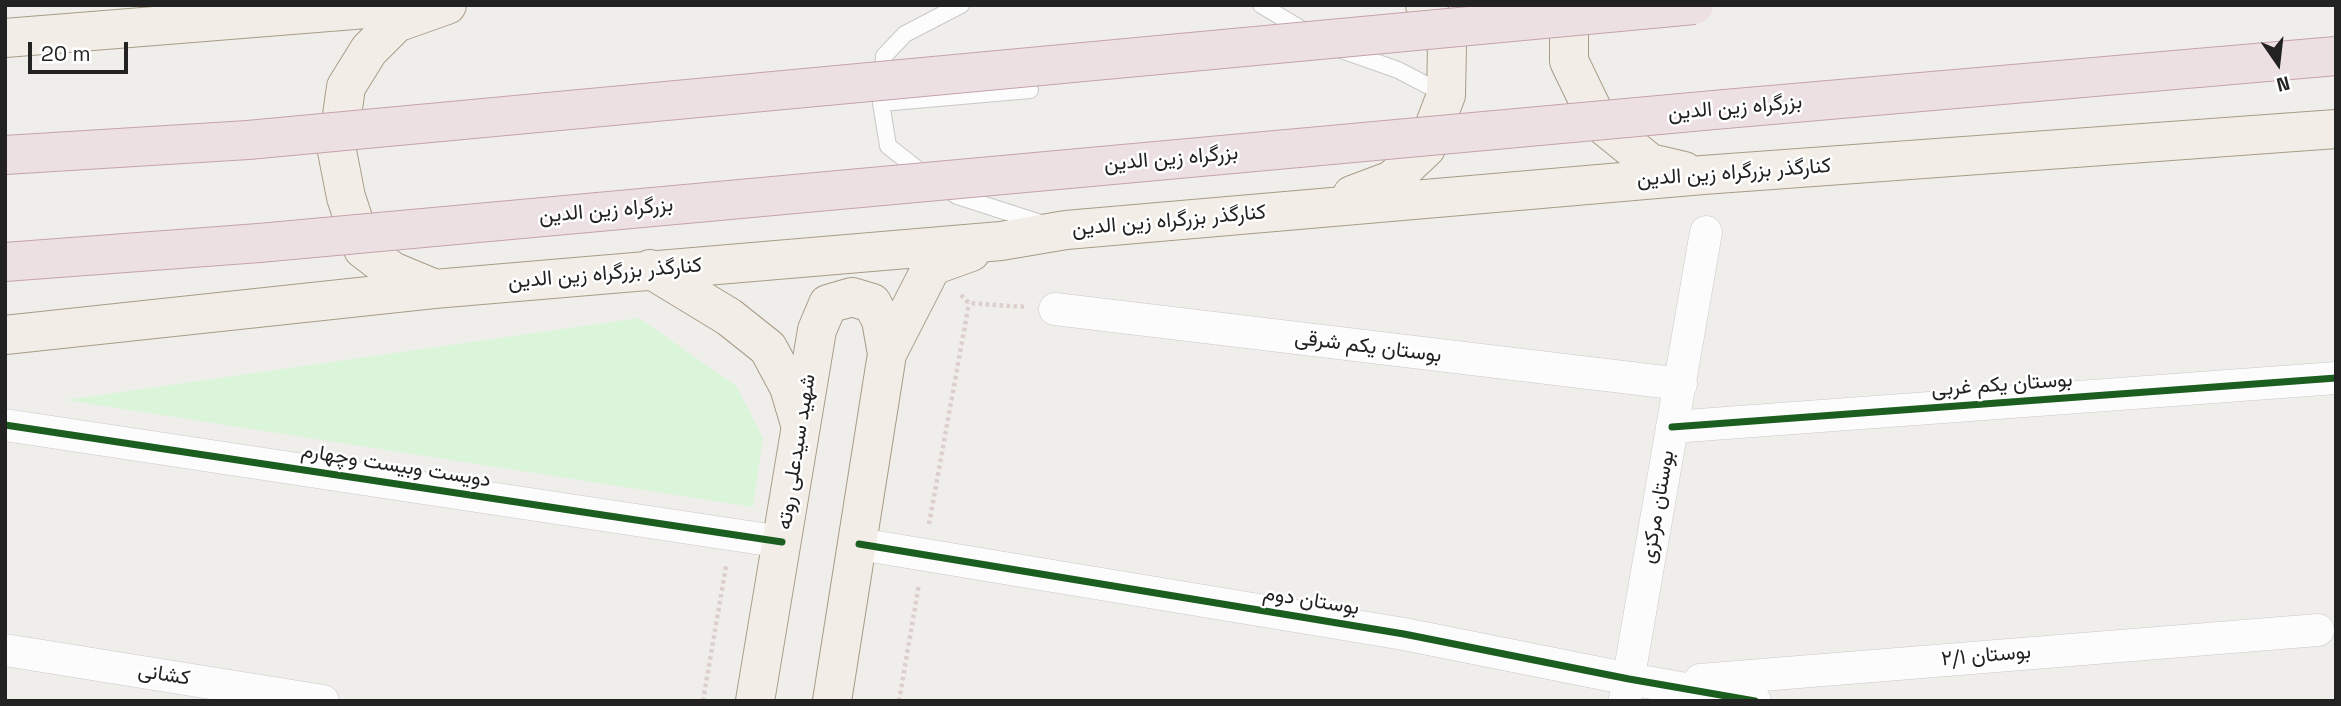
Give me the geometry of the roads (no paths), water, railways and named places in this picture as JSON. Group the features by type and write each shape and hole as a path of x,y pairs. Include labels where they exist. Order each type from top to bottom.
{"highway":[{"path":"11,154 248,140 1694,5"},
{"name":"بزرگراه زین الدین","path":"5,262 259,243 1726,108 2336,56"}],"main road":[{"path":"5,38 416,5"},
{"path":"435,289 392,271 363,249 346,197 337,151 346,87 369,50 396,23 447,5"},
{"path":"1317,209 1392,180 1426,148 1446,95 1447,47 1425,5"},
{"path":"1569,5 1569,61 1598,121 1650,163 1703,175"},
{"name":"کنارگذر بزرگراه زین الدین","path":"5,335 435,289 1001,241 1066,230 1703,175 2336,130"},
{"name":"شهید سیدعلی روته","path":"887,354 932,266 1001,241"},
{"path":"650,270 729,317 768,348 789,387 801,426"},
{"name":"شهید سیدعلی روته","path":"755,701 817,330 828,304 852,297 872,303 881,320 887,354 832,701"}],"street":[{"name":"بوستان مرکزی","path":"1636,688 1672,427 1706,232"},
{"name":"بوستان یکم شرقی","path":"1055,309 1681,384"},
{"name":"بوستان یکم غربی","path":"1672,427 2336,378"},
{"name":"دویست وبیست وچهارم","path":"5,425 782,542"},
{"name":"بوستان دوم","path":"859,544 1404,634 1636,688 1755,701"},
{"name":"بوستان ۲/۱","path":"1636,688 2318,629"},
{"name":"کشانی","path":"5,650 323,701"}],"lane":[{"path":"961,5 905,34 884,56 881,103 888,146 913,167 957,196 1066,230"},
{"path":"1261,5 1344,54 1398,70 1446,95"},
{"path":"881,103 1030,90"}]}
